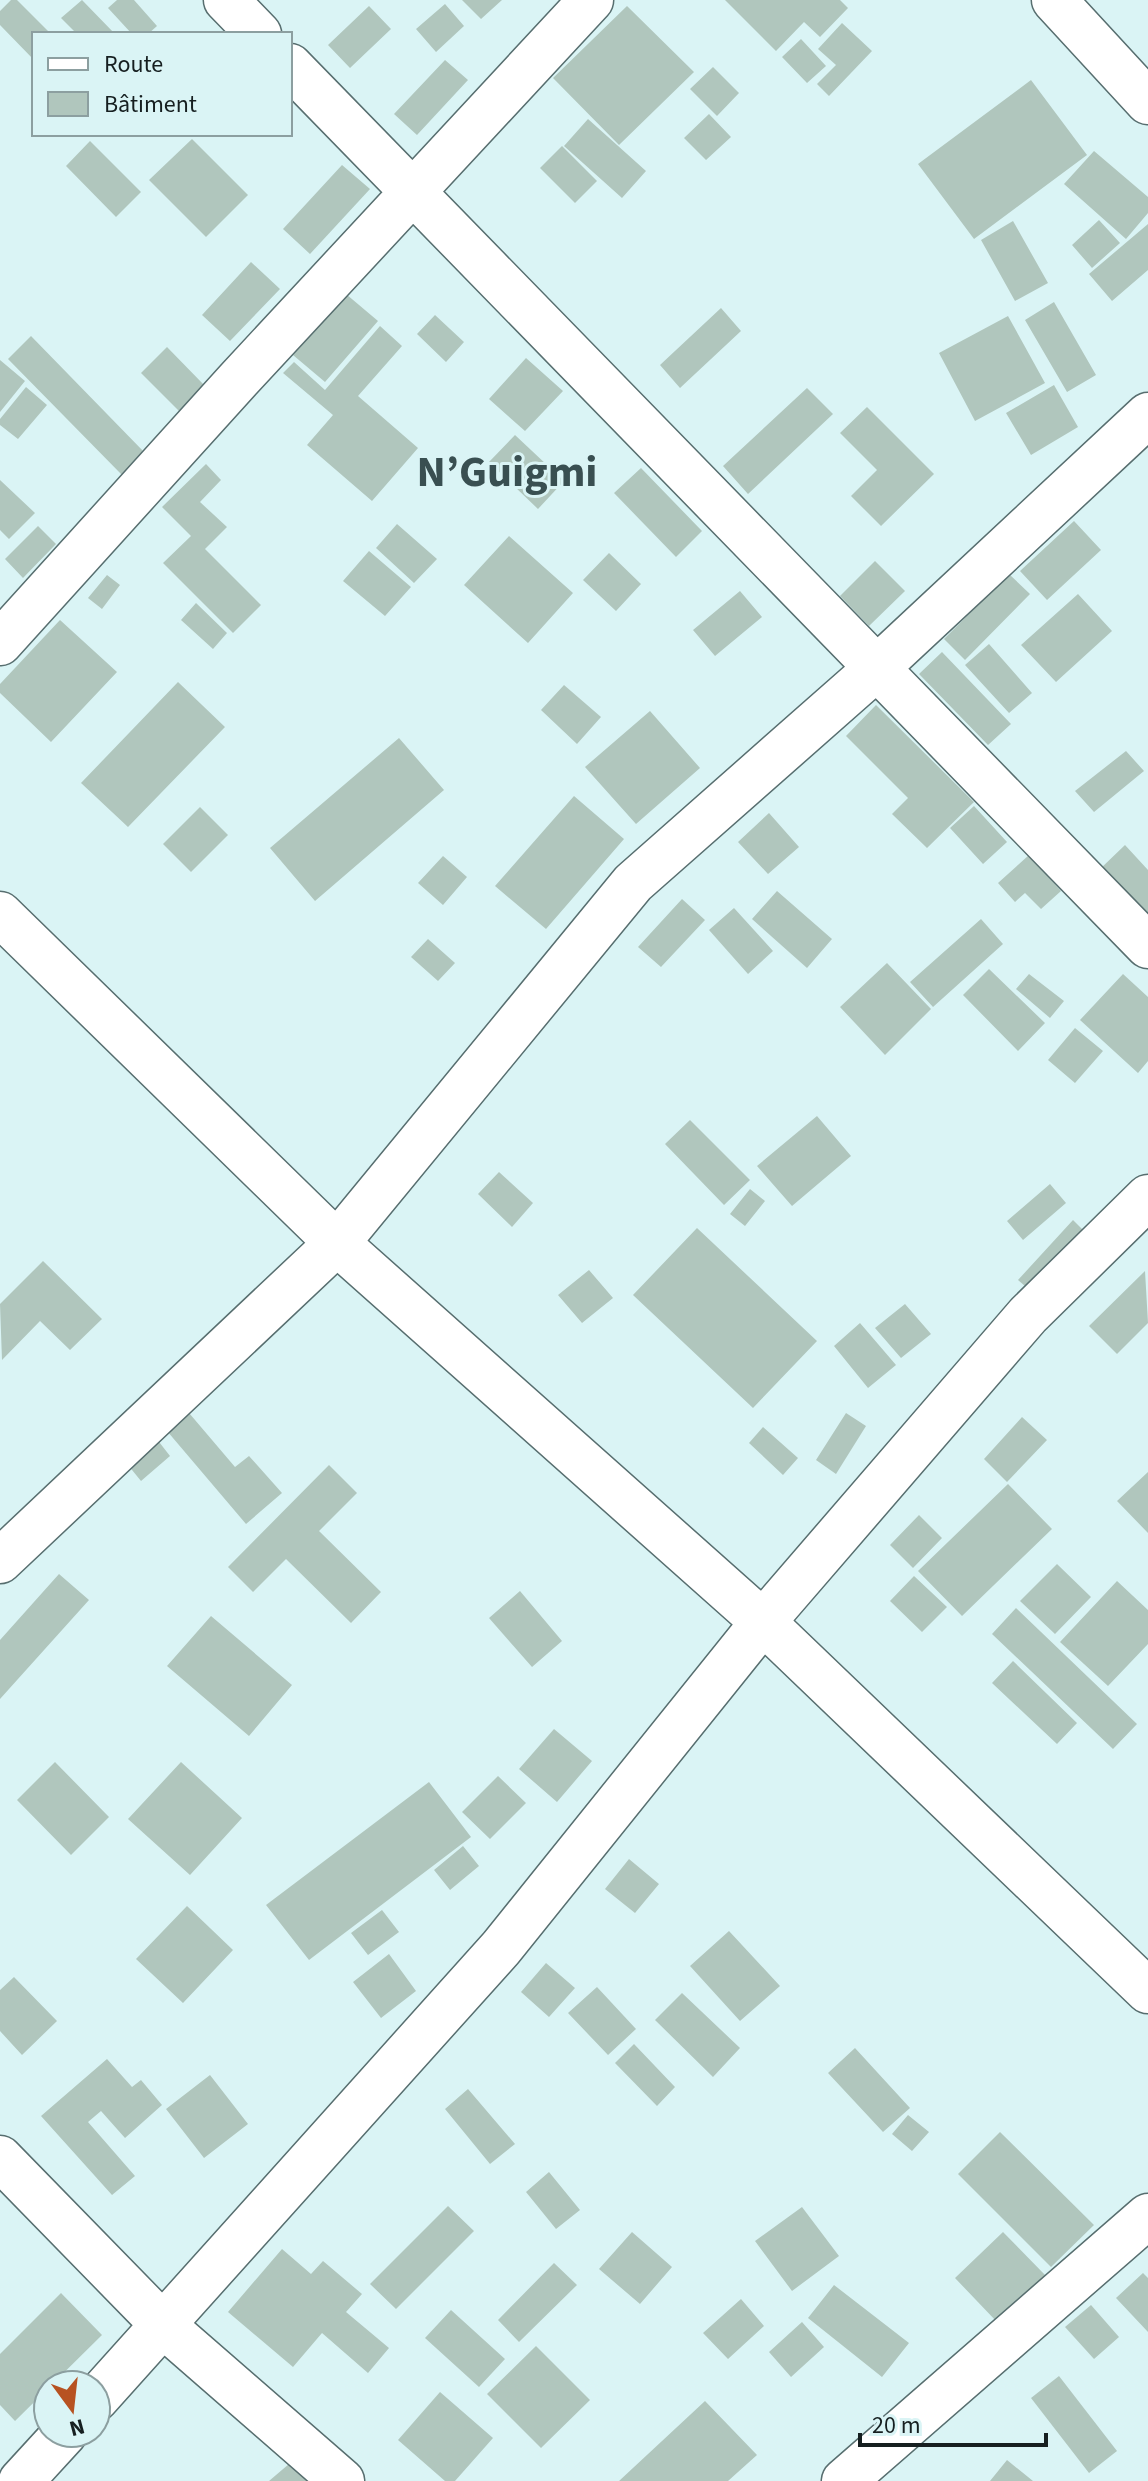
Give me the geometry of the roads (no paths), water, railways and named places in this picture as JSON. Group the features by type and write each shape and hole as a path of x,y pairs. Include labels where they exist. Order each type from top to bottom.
{"street":[{"path":"226,0 257,32"},
{"path":"0,643 591,0"},
{"path":"1054,0 1148,102"},
{"path":"292,68 879,666 1148,946"},
{"path":"0,1561 337,1243 633,883 879,666 1148,415"},
{"path":"0,914 337,1243 763,1622 1148,1991"},
{"path":"112,2382 501,1948 763,1622 1028,1315 1148,1197"},
{"path":"0,2158 164,2326 342,2481"},
{"path":"844,2481 1148,2216"},
{"path":"21,2481 50,2449"}],"district":[{"name":"N’Guigmi","path":"507,471"}]}
